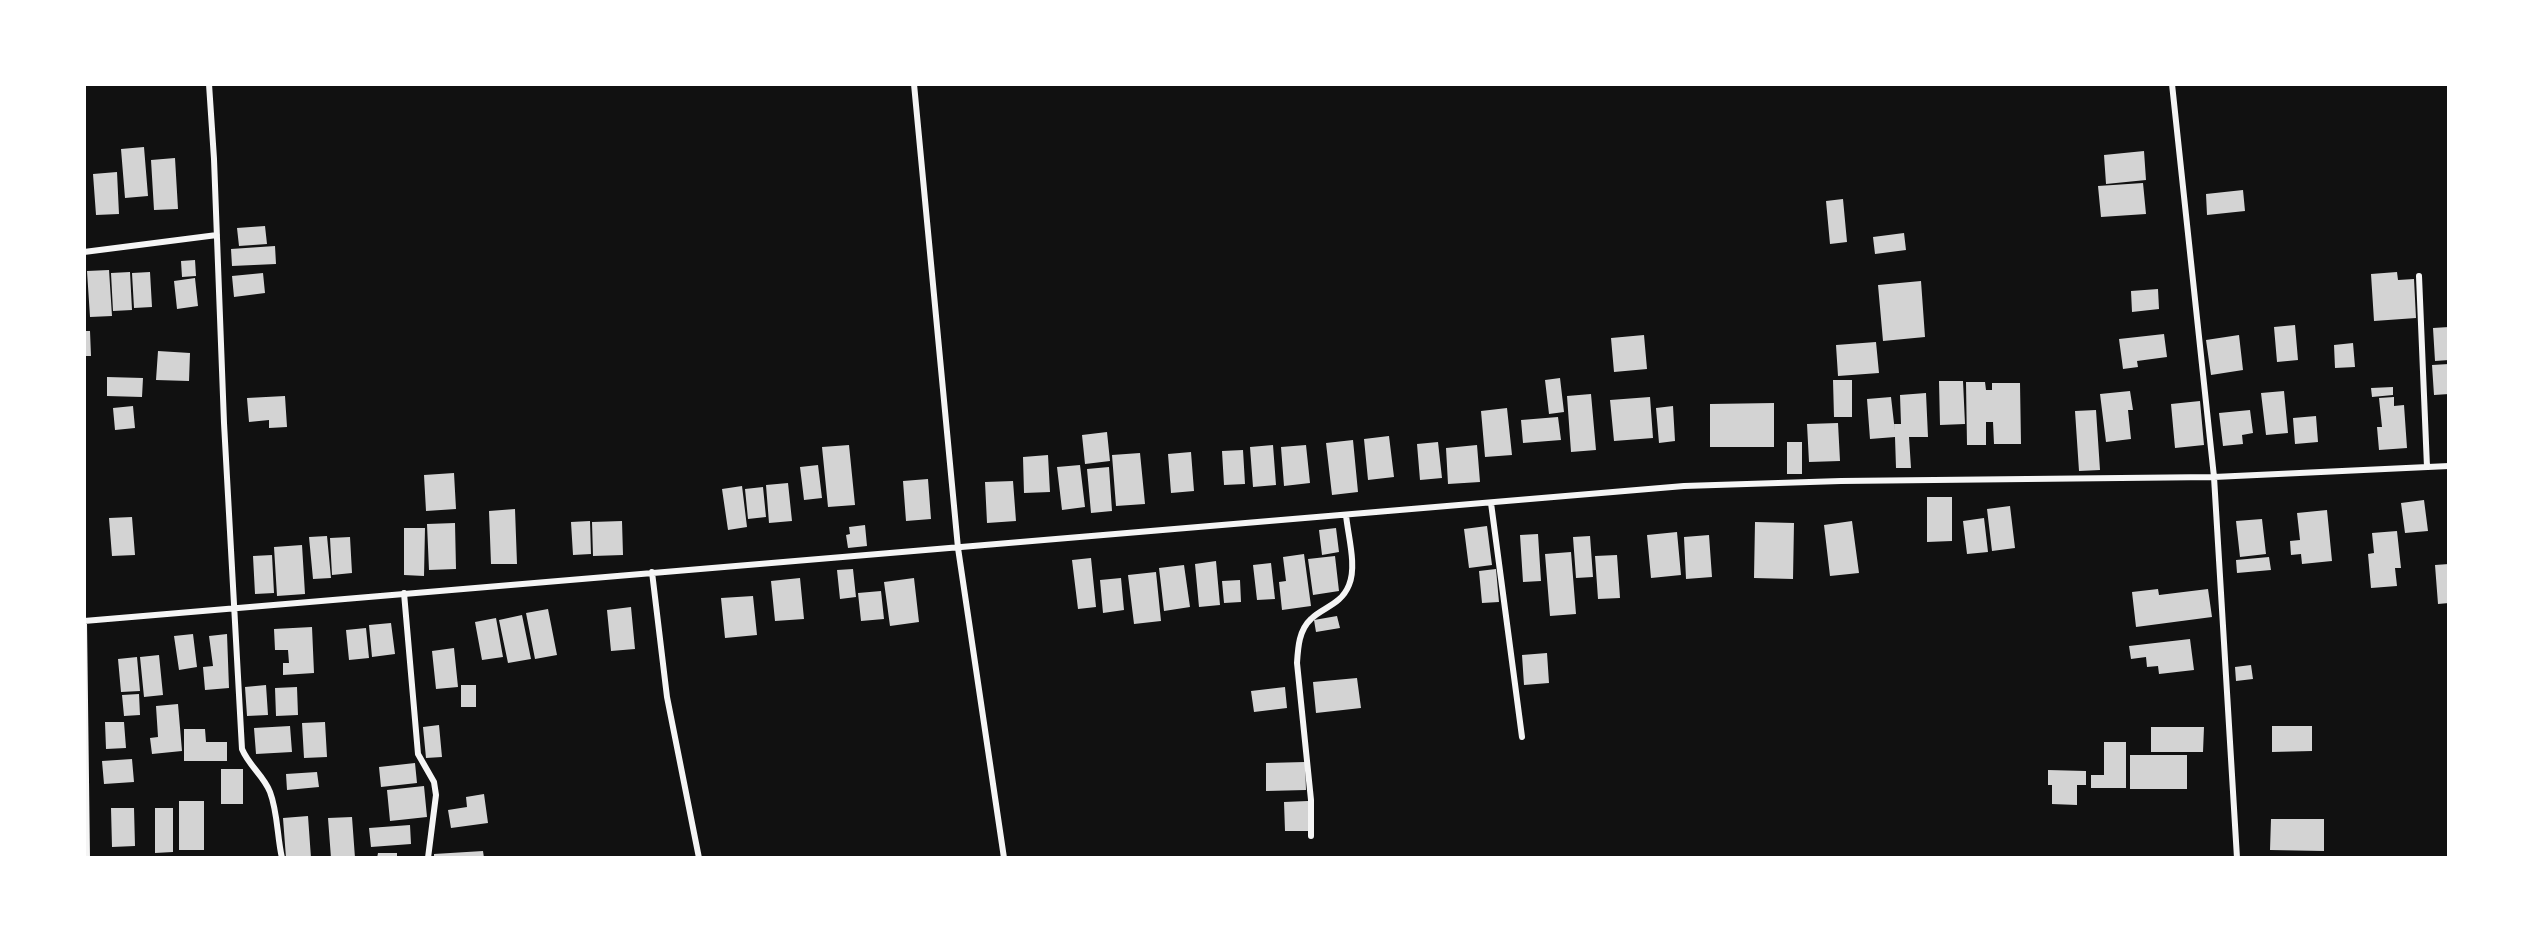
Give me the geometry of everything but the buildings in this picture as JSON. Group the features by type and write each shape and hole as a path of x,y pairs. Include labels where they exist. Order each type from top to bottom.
{"street":[{"path":"209,84 242,749 247,760 265,781 270,792 282,858"},
{"path":"914,84 958,548 1004,858"},
{"path":"2172,84 2214,477 2237,858"},
{"path":"84,252 217,235"},
{"path":"2419,276 2427,467"},
{"path":"87,858 84,622 234,607 1684,486 1840,481 2214,477 2449,466"},
{"path":"1491,503 1522,737"},
{"path":"1311,836 1311,800 1297,663 1299,642 1304,628 1312,618 1339,600 1349,585 1352,568 1346,515"},
{"path":"652,572 667,697 699,858"},
{"path":"404,594 418,754 434,782 436,795 428,858"}]}
